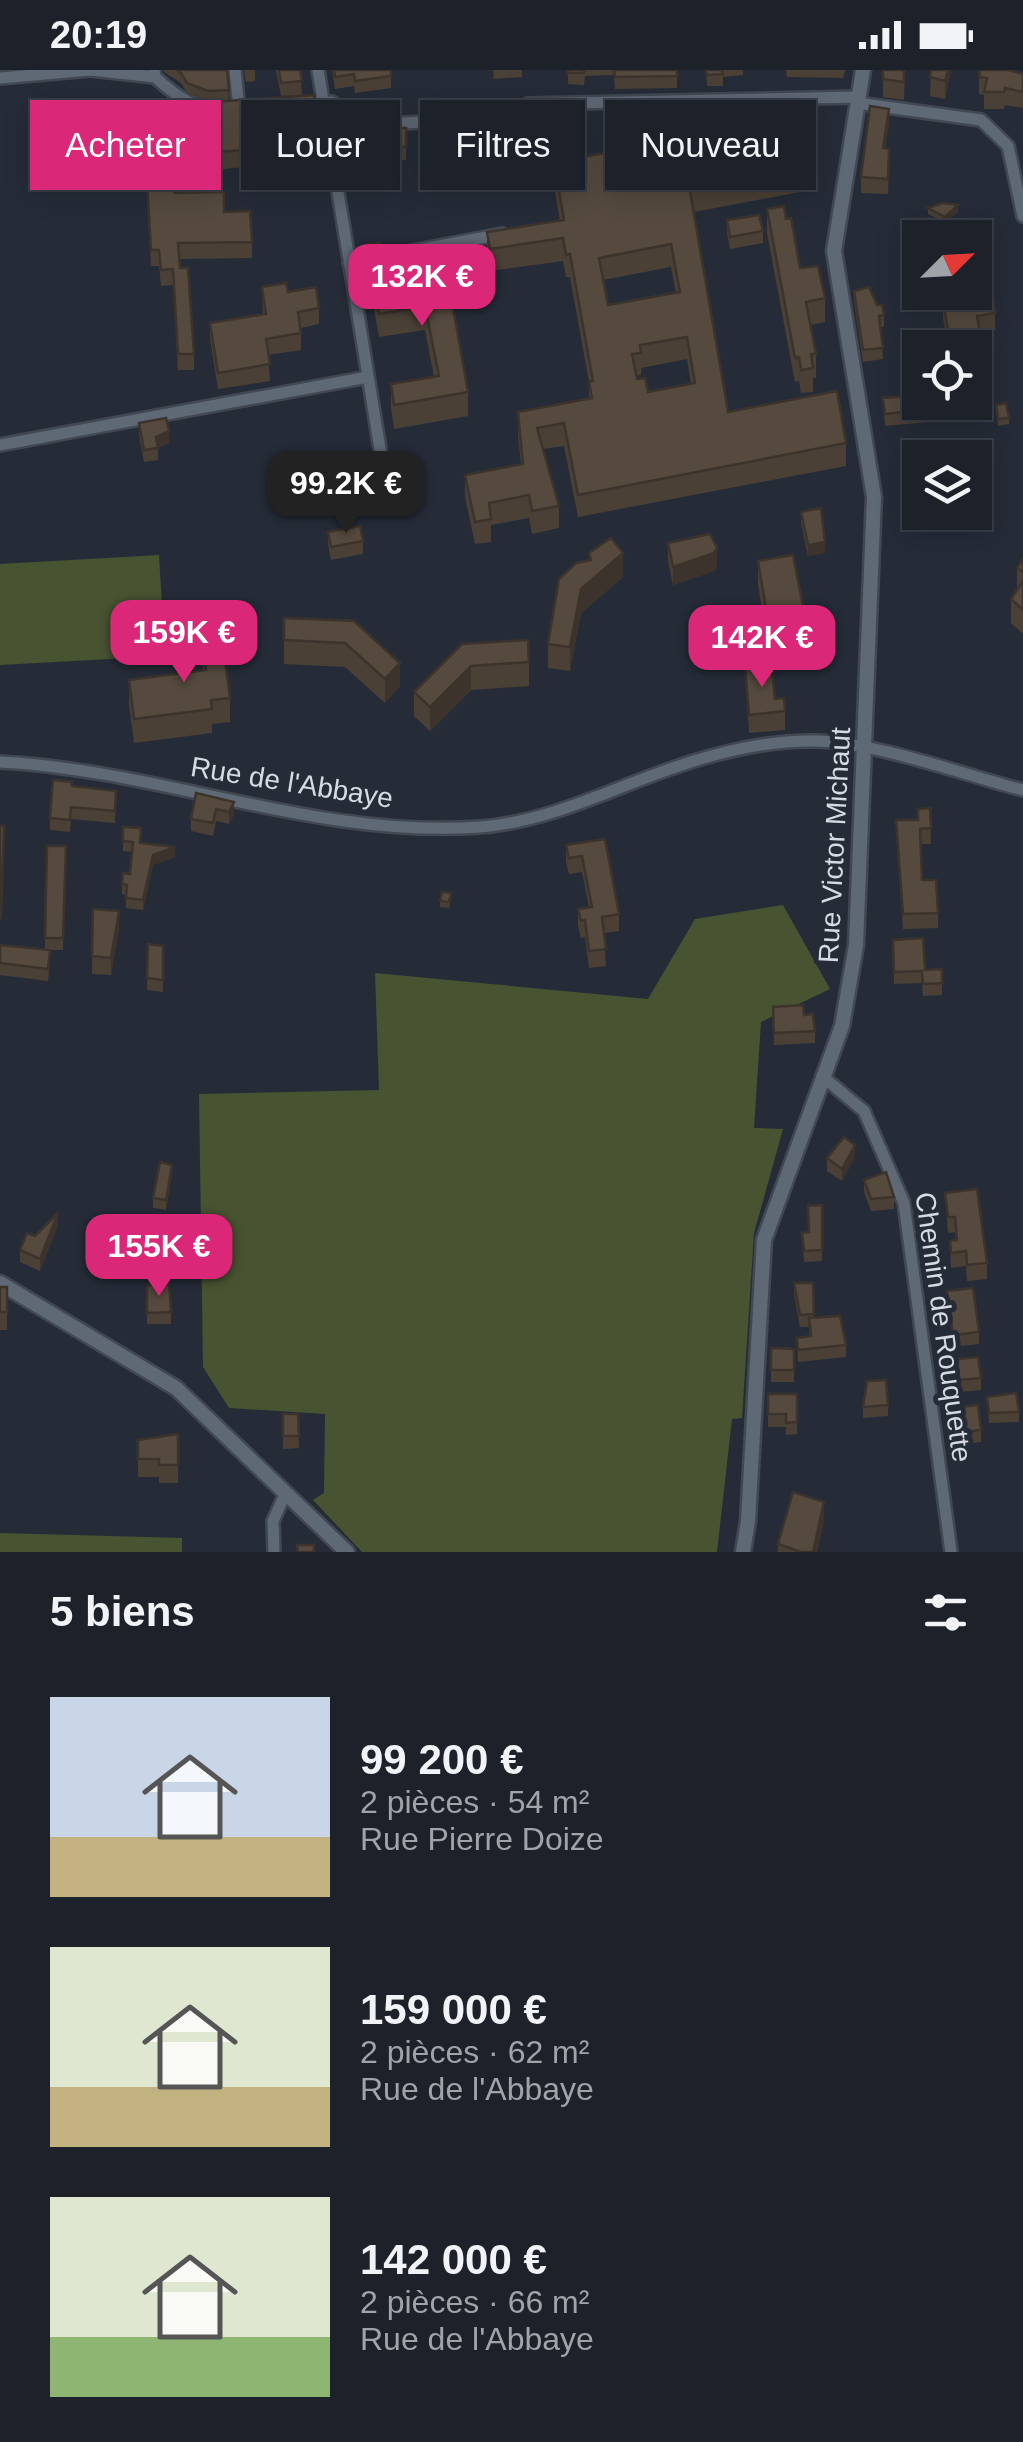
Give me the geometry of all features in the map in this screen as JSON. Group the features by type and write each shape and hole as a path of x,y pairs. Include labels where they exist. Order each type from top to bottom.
{"street":[{"path":"0,78 90,70 155,74 182,101 210,110 239,108 235,70"},
{"path":"318,70 323,100"},
{"name":"Rue Victor Michaut","path":"743,1552 764,1240 850,996 874,497 834,251 863,70"},
{"path":"400,123 497,118 528,104 858,100 981,120 1008,146 1021,182 1023,216"},
{"path":"337,190 381,455"},
{"path":"349,263 517,232"},
{"path":"0,445 368,377"},
{"name":"Rue de l'Abbaye","path":"0,762 66,768 382,826 482,827 551,812 709,756 751,747 818,741 1023,790"},
{"name":"Chemin de Rouquette","path":"822,1076 864,1112 904,1202 951,1552"},
{"path":"0,1283 176,1388 347,1552"},
{"path":"274,1552 274,1521 286,1492"}],"green space":[{"path":"159,555 165,656 0,665 0,564"},
{"path":"783,905 830,989 761,1022 754,1128 783,1129 754,1233 742,1418 732,1419 717,1552 362,1552 313,1500 324,1493 325,1414 229,1408 203,1367 199,1094 379,1090 375,973 648,999 695,919"},
{"path":"0,1533 182,1538 182,1552 0,1552"}],"building":[{"path":"177,70 227,70 229,90 208,91 187,83"},
{"path":"279,70 300,70 302,81 281,83"},
{"path":"334,70 391,70 391,76 355,81 354,74 335,77"},
{"path":"614,70 677,70 677,76 615,77"},
{"path":"706,70 722,70 723,74 707,75"},
{"path":"883,70 904,70 904,82 883,79"},
{"path":"931,70 948,70 945,81 930,77"},
{"path":"980,70 1023,74 1023,92 1005,88 1004,92 984,92 987,78 979,77"},
{"path":"314,95 315,100 242,100"},
{"path":"241,100 241,150 221,152 221,101"},
{"path":"870,106 889,109 883,148 889,149 888,179 861,177"},
{"path":"400,128 406,128 406,147 400,147"},
{"path":"605,153 605,190 695,190 690,191 728,412 837,391 846,443 578,495 564,423 537,428 559,506 532,511 529,495 489,503 491,519 475,522 465,475 523,464 518,412 592,398 589,382 593,381 570,254 566,255 563,238 490,249 487,232 564,220 559,190 585,190 585,157","holes":["671,244 680,292 608,305 599,258","687,337 695,383 648,392 645,378 637,379 632,354 641,353 640,345"]},
{"path":"148,190 224,192 224,212 250,211 252,242 178,243 180,268 188,268 194,354 178,354 173,269 161,270 159,250 151,250"},
{"path":"943,203 958,205 945,217 928,208"},
{"path":"784,206 786,219 791,218 800,268 818,266 825,298 806,302 816,354 811,354 813,368 801,370 799,357 795,358 767,209"},
{"path":"759,215 763,231 730,237 727,220"},
{"path":"380,243 384,263 402,261 405,291 449,285 468,392 394,405 391,384 439,376 425,306 379,314 367,245"},
{"path":"286,283 288,292 316,287 319,308 298,312 301,333 266,339 270,364 218,373 210,323 266,314 262,287"},
{"path":"869,287 877,305 882,305 884,315 879,316 883,348 863,350 854,291"},
{"path":"992,293 995,313 977,316 979,330 948,330 945,310 992,310"},
{"path":"902,396 902,412 885,414 883,398"},
{"path":"1006,403 1009,418 998,419 996,405"},
{"path":"166,418 169,431 156,437 158,448 144,450 139,423"},
{"path":"821,508 825,542 808,545 801,512"},
{"path":"360,526 363,541 331,547 328,532"},
{"path":"710,534 717,548 714,553 673,567 668,543"},
{"path":"611,538 623,553 581,589 570,647 548,644 559,579 576,563 591,560 589,553"},
{"path":"793,555 806,621 794,621 798,643 784,645 782,625 768,620 758,561"},
{"path":"1023,581 1023,610 1011,599"},
{"path":"284,618 354,621 400,663 385,679 345,643 284,640"},
{"path":"221,630 230,698 211,700 212,709 134,719 129,680 206,670 201,632"},
{"path":"528,640 529,662 471,666 430,707 414,692 462,644"},
{"path":"771,662 775,699 784,698 785,711 749,715 745,664"},
{"path":"53,780 116,791 115,811 71,807 70,820 50,818"},
{"path":"196,793 234,802 229,812 216,809 213,823 191,819"},
{"path":"930,808 931,828 920,829 922,880 936,880 938,913 903,914 896,820 918,820 918,809"},
{"path":"0,826 4,826 1,918 0,918"},
{"path":"123,827 141,828 140,843 175,847 153,855 143,900 126,898 127,885 122,884 123,873 130,874 133,842 123,841"},
{"path":"605,839 619,914 602,917 606,949 589,951 585,920 581,921 578,909 592,907 582,856 569,858 566,845"},
{"path":"47,846 66,846 63,938 45,938"},
{"path":"442,892 451,893 449,902 440,901"},
{"path":"93,909 119,911 111,958 92,956"},
{"path":"923,938 925,970 942,969 942,983 923,984 922,971 894,972 893,940"},
{"path":"148,944 163,946 163,980 147,978"},
{"path":"0,945 50,950 48,969 0,963"},
{"path":"803,1005 804,1015 813,1014 815,1031 774,1033 773,1007"},
{"path":"844,1137 855,1145 842,1169 827,1158"},
{"path":"160,1162 172,1165 166,1200 153,1198"},
{"path":"886,1172 894,1197 871,1199 864,1180"},
{"path":"977,1189 987,1263 967,1265 966,1251 951,1253 950,1241 957,1240 955,1217 948,1217 945,1193"},
{"path":"822,1205 822,1250 804,1251 802,1233 809,1232 808,1206"},
{"path":"58,1213 40,1259 20,1250 27,1233 35,1236"},
{"path":"794,1283 813,1283 814,1314 800,1315"},
{"path":"169,1284 171,1312 147,1313 147,1285"},
{"path":"0,1287 7,1287 7,1312 0,1312"},
{"path":"973,1288 979,1332 953,1335 947,1291"},
{"path":"840,1316 846,1345 798,1350 797,1338 811,1336 809,1318"},
{"path":"771,1348 794,1349 794,1370 771,1370"},
{"path":"978,1357 981,1378 959,1380 957,1359"},
{"path":"886,1380 888,1405 863,1407 867,1381"},
{"path":"1016,1393 1019,1412 989,1413 987,1397"},
{"path":"768,1394 797,1394 797,1422 786,1423 786,1414 768,1414"},
{"path":"978,1405 981,1430 965,1432 962,1407"},
{"path":"283,1414 298,1414 299,1436 283,1436"},
{"path":"178,1434 178,1465 159,1465 159,1459 138,1459 138,1440"},
{"path":"793,1492 824,1502 813,1552 778,1544"},
{"path":"297,1545 314,1545 314,1552 298,1552"}]}
